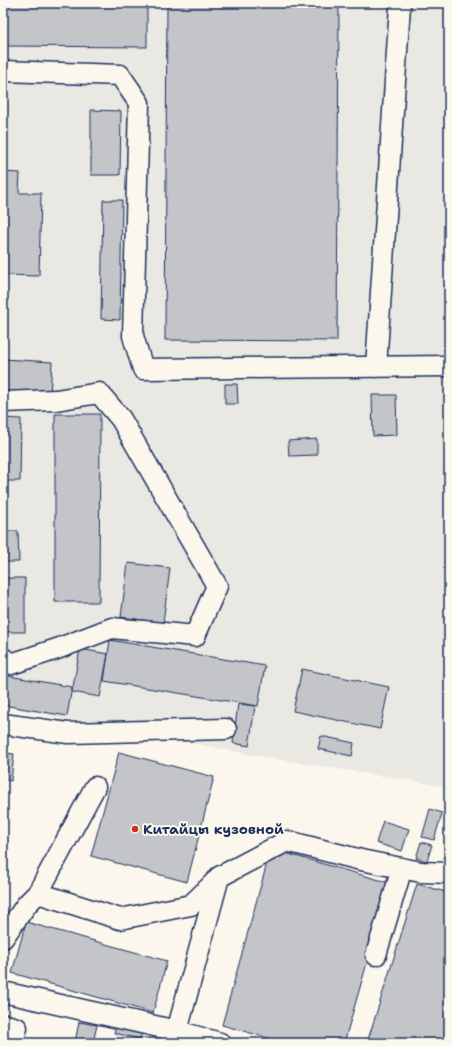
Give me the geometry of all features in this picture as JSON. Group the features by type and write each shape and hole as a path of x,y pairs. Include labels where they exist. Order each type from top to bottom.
{"lane":[{"path":"376,367 400,6"},
{"path":"3,71 120,75 139,103 133,336 143,369 449,366"},
{"path":"3,402 56,400 99,393 121,419 217,586 195,636 112,628 57,650 11,664 3,658"},
{"path":"3,724 68,733 226,729"},
{"path":"3,938 27,904 38,893 94,787"},
{"path":"38,893 120,919 191,905 219,877 287,841 361,860 421,872 449,873"},
{"path":"376,956 402,868"},
{"path":"177,1031 219,877"},
{"path":"3,992 177,1031 220,1043"},
{"path":"3,1024 17,1028 13,1043"}],"shaded area":[{"path":"3,3 449,3 449,787 259,756 68,720 3,706"}],"building":[{"path":"3,3 147,3 147,47 3,46"},
{"path":"167,3 339,3 337,341 165,340"},
{"path":"91,110 121,111 120,175 91,175"},
{"path":"3,172 20,173 19,193 41,193 39,276 3,275"},
{"path":"103,200 122,200 120,320 101,319"},
{"path":"3,359 52,362 50,395 3,393"},
{"path":"225,384 237,384 238,404 225,404"},
{"path":"372,395 396,395 397,435 373,436"},
{"path":"55,414 100,414 99,602 55,602"},
{"path":"3,418 21,419 20,481 3,481"},
{"path":"317,439 317,455 289,456 288,441"},
{"path":"3,531 18,531 19,562 3,562"},
{"path":"128,563 170,568 163,623 121,617"},
{"path":"3,578 25,578 25,632 3,632"},
{"path":"110,640 265,666 258,706 104,681"},
{"path":"80,649 108,654 100,697 72,692"},
{"path":"302,669 389,687 380,729 293,711"},
{"path":"3,675 72,687 67,716 3,705"},
{"path":"238,704 255,706 249,746 233,743"},
{"path":"321,736 354,743 352,756 318,749"},
{"path":"119,752 214,777 187,882 91,856"},
{"path":"3,753 14,754 11,781 3,779"},
{"path":"430,809 442,813 434,840 422,837"},
{"path":"383,821 409,829 402,851 376,843"},
{"path":"421,842 432,845 427,861 416,858"},
{"path":"271,849 390,883 344,1043 286,1043 222,1025"},
{"path":"417,884 449,893 449,1043 367,1043"},
{"path":"26,922 167,961 153,1013 12,973"},
{"path":"79,1022 97,1025 93,1043 75,1042"},
{"path":"116,1026 142,1033 140,1039 114,1033"}],"place":[{"name":"Китайцы кузовной","path":"135,829"}]}
